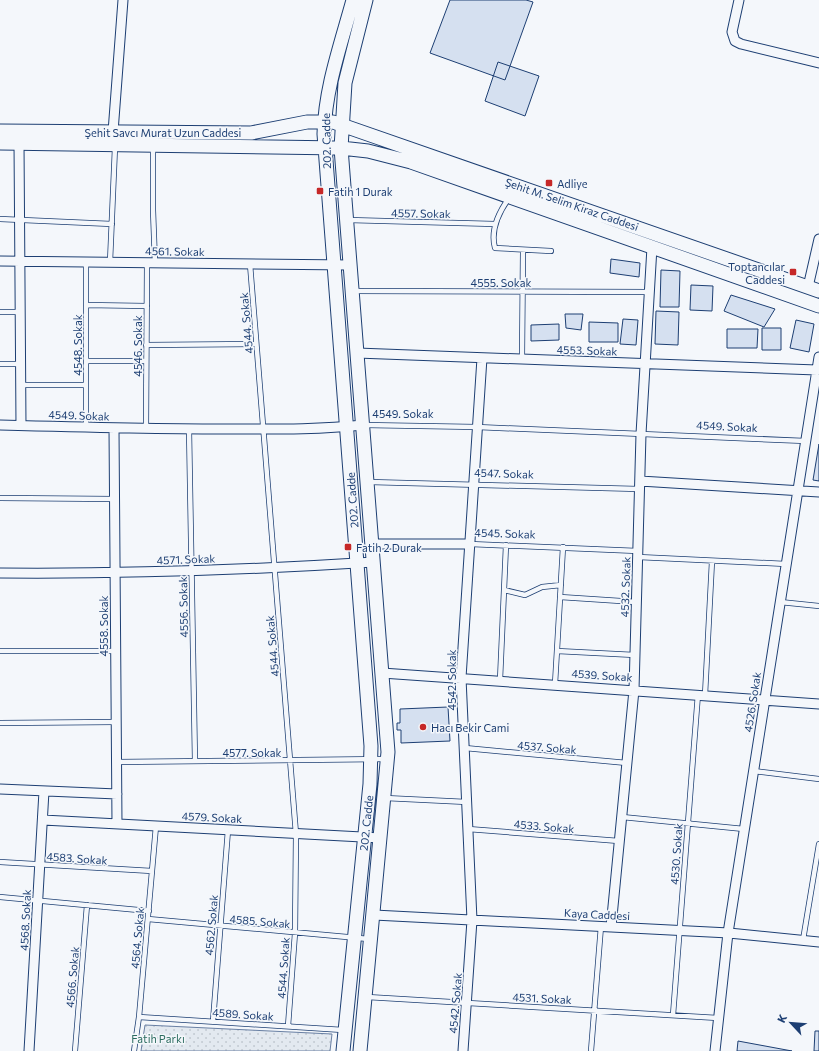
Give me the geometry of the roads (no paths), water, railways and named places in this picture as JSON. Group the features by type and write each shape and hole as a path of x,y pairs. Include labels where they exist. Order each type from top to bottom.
{"main road":[{"name":"202. Cadde","path":"343,1051 371,760 325,148 325,121 330,86 353,0"},
{"name":"202. Cadde","path":"360,1051 388,759 341,148 341,124 345,83 366,0"},
{"name":"Şehit Savcı Murat Uzun Caddesi","path":"0,143 251,133 307,122 325,121"},
{"name":"Şehit M. Selim Kiraz Caddesi","path":"325,121 341,124 813,289"},
{"name":"Şehit Savcı Murat Uzun Caddesi","path":"0,131 115,138 153,146 325,148"},
{"name":"Şehit M. Selim Kiraz Caddesi","path":"325,148 368,151 411,162 819,306"}],"street":[{"path":"115,138 122,0"},
{"path":"739,0 732,32 735,41 741,44 819,63"},
{"path":"19,143 21,425"},
{"path":"813,289 819,239"},
{"name":"4532. Sokak","path":"611,927 634,690 641,434 652,247"},
{"name":"4561. Sokak","path":"0,261 350,265"},
{"name":"4553. Sokak","path":"357,353 817,370"},
{"name":"4526. Sokak","path":"715,1051 728,933 819,357"},
{"name":"4542. Sokak","path":"463,1051 472,920 461,678 482,358"},
{"name":"4549. Sokak","path":"0,425 114,429 263,429 346,427 363,425"},
{"name":"4558. Sokak","path":"114,429 117,824"},
{"name":"4547. Sokak","path":"640,485 819,492"},
{"name":"4545. Sokak","path":"372,544 470,544"},
{"name":"4571. Sokak","path":"0,573 115,574 275,568 374,562"},
{"name":"4539. Sokak","path":"382,673 701,694 819,704"},
{"path":"0,789 116,794"},
{"name":"4568. Sokak","path":"29,1051 44,791"},
{"name":"4579. Sokak","path":"42,820 381,838"},
{"name":"Kaya Caddesi","path":"374,915 679,930 819,942"}],"lane":[{"path":"110,262 115,138"},
{"name":"4546. Sokak","path":"146,429 146,345 153,210 153,146"},
{"path":"518,185 500,210 495,224 495,248 523,251 551,251"},
{"path":"0,219 112,224"},
{"name":"4557. Sokak","path":"346,220 495,224"},
{"path":"522,359 523,251"},
{"name":"4548. Sokak","path":"86,262 86,428"},
{"name":"4544. Sokak","path":"250,264 296,834 295,933 288,1026"},
{"name":"4555. Sokak","path":"352,290 650,292"},
{"path":"86,305 147,306"},
{"path":"0,312 20,312"},
{"path":"146,345 256,344"},
{"path":"86,361 146,361"},
{"path":"0,364 20,364"},
{"path":"21,385 86,385"},
{"name":"4549. Sokak","path":"363,425 478,427 806,441"},
{"name":"4556. Sokak","path":"189,429 194,761"},
{"name":"4547. Sokak","path":"367,482 640,485"},
{"path":"0,498 115,499"},
{"name":"4545. Sokak","path":"470,544 563,547 712,561 786,564"},
{"path":"500,680 506,545"},
{"path":"555,684 563,547"},
{"name":"4530. Sokak","path":"673,1015 688,824 712,561"},
{"path":"504,590 525,595 542,587 561,585"},
{"path":"560,597 636,602"},
{"path":"780,602 819,606"},
{"path":"0,651 116,651"},
{"path":"557,651 635,655"},
{"path":"0,723 116,722"},
{"name":"4537. Sokak","path":"465,748 627,763"},
{"name":"4577. Sokak","path":"116,762 388,759"},
{"path":"753,771 819,779"},
{"path":"385,798 467,802"},
{"path":"622,817 744,829"},
{"name":"4564. Sokak","path":"134,1051 139,1017 156,826"},
{"name":"4533. Sokak","path":"468,828 619,841"},
{"name":"4562. Sokak","path":"213,1021 228,830"},
{"path":"803,940 819,844"},
{"name":"4583. Sokak","path":"0,862 152,871"},
{"path":"0,897 149,911"},
{"name":"4566. Sokak","path":"75,1051 87,905"},
{"name":"4585. Sokak","path":"148,919 371,940"},
{"path":"591,1051 601,926"},
{"name":"4531. Sokak","path":"365,997 718,1018"},
{"name":"4589. Sokak","path":"139,1017 345,1030"}],"place":[{"name":"Adliye","path":"549,183"},
{"name":"Fatih 1 Durak","path":"320,191"},
{"name":"Toptancılar Caddesi","path":"793,272"},
{"name":"Fatih 2 Durak","path":"348,547"},
{"name":"Hacı Bekir Cami","path":"423,727"}],"park label":[{"name":"Fatih Parkı","path":"158,1038"}]}
